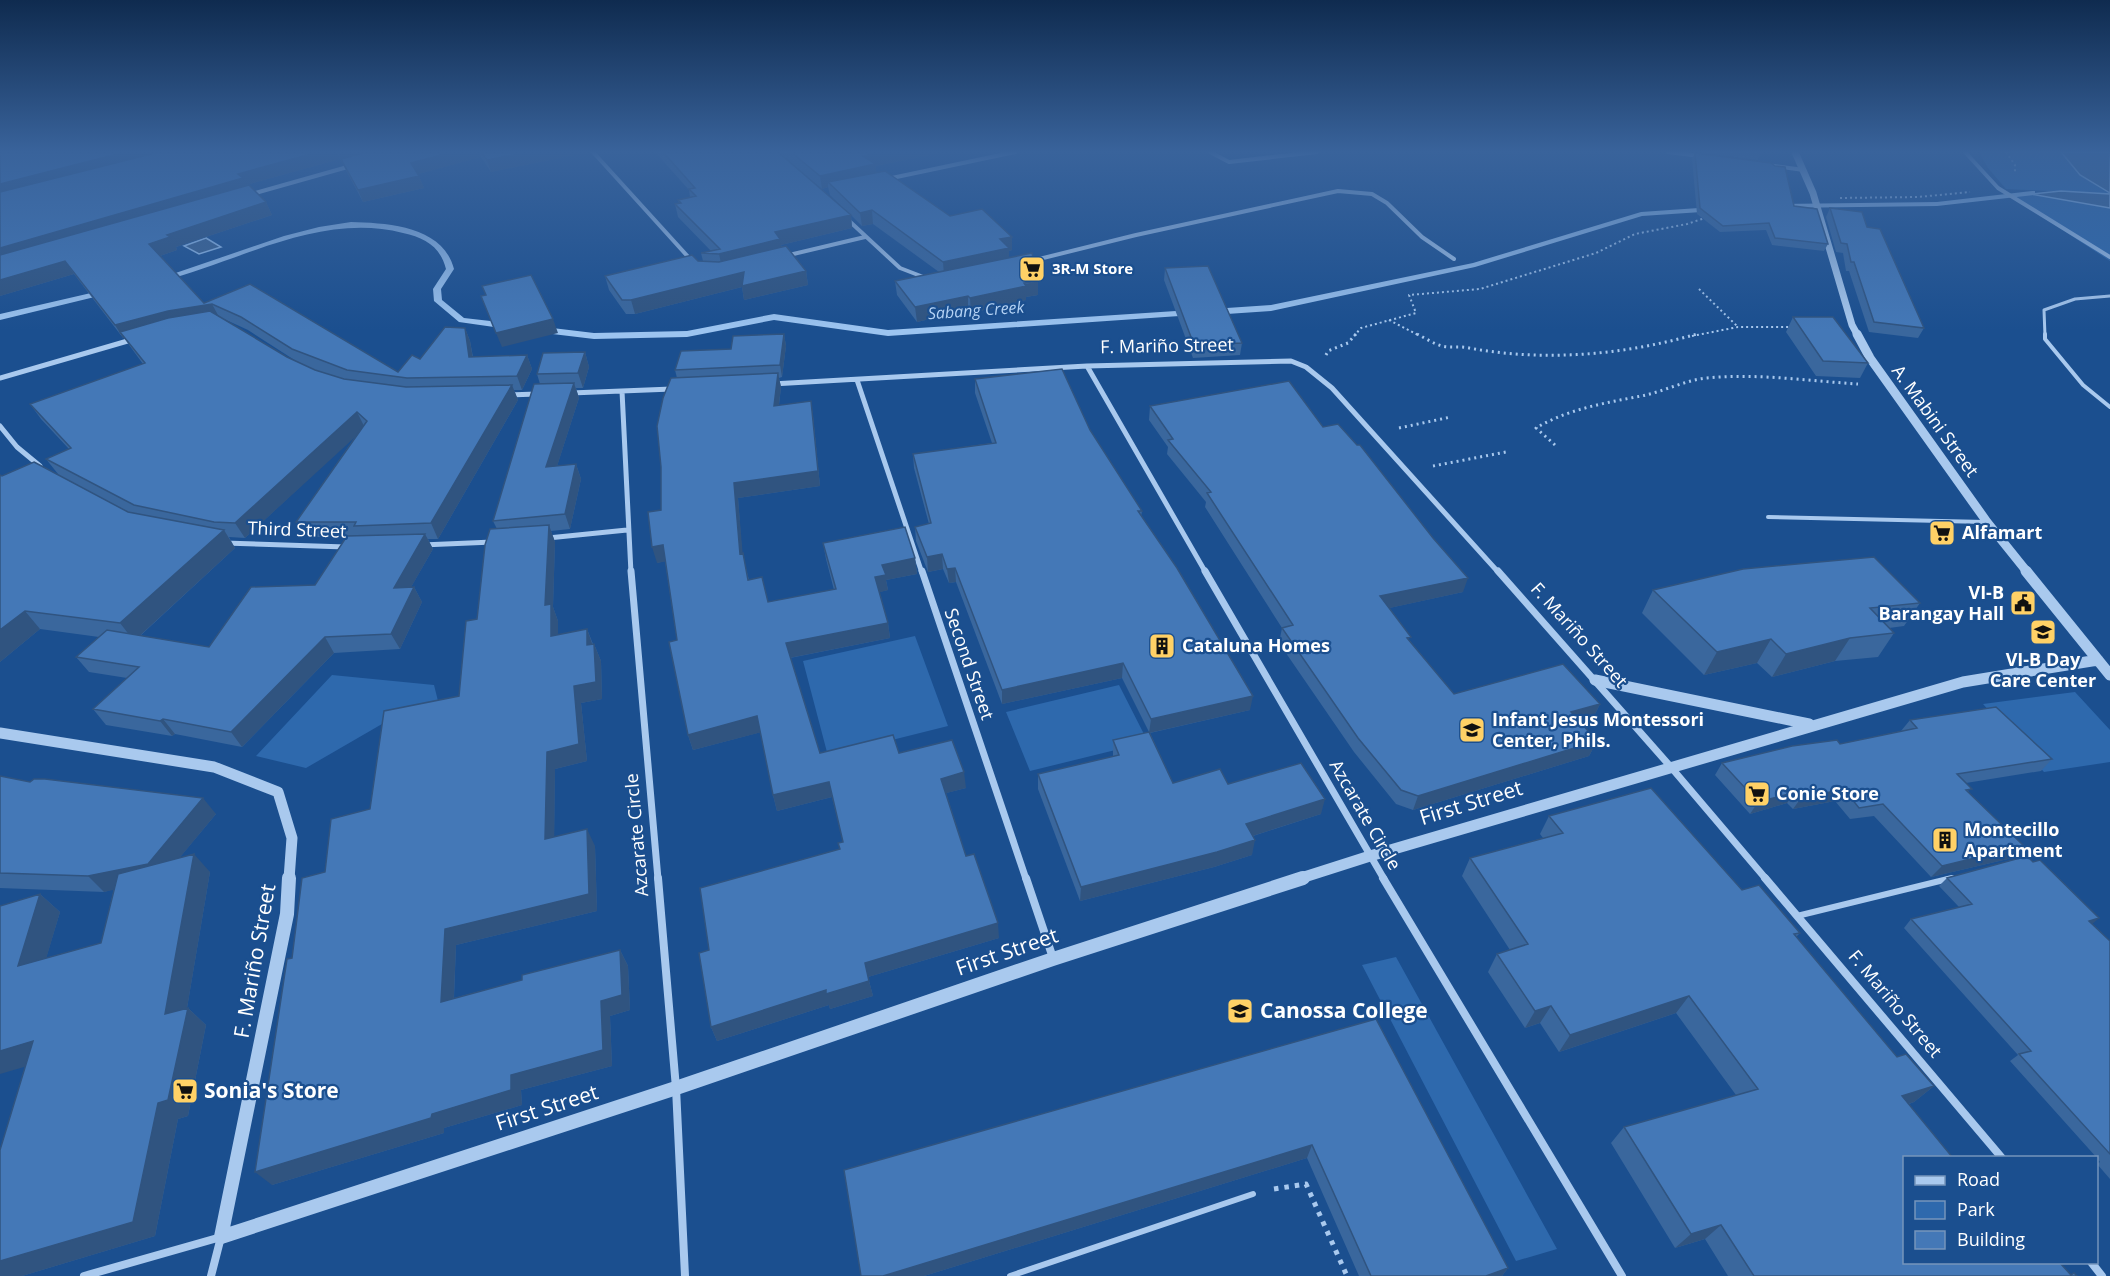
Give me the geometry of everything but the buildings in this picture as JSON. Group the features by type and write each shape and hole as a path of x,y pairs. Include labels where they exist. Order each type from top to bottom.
{"street":[{"path":"647,212 695,264"},
{"path":"1021,264 1243,212"},
{"path":"1396,212 1422,237 1454,259"},
{"name":"A. Mabini Street","path":"1818,212 1852,325 1889,386 1987,522 2110,675"},
{"path":"2035,212 2110,257"},
{"path":"843,215 900,268 921,277 931,278"},
{"path":"774,259 865,237"},
{"path":"0,378 143,337"},
{"name":"F. Mariño Street","path":"763,384 1087,366 1291,361 1317,375 1374,434 1595,680 2000,1156"},
{"name":"Azcarate Circle","path":"1087,366 1370,856 1622,1276"},
{"name":"Second Street","path":"857,380 1053,959"},
{"path":"563,393 681,388"},
{"name":"Azcarate Circle","path":"622,391 627,530 676,1088 685,1276"},
{"path":"505,396 540,394"},
{"path":"0,426 17,447 44,470"},
{"path":"545,538 627,530"},
{"name":"Third Street","path":"212,540 317,548 349,547"},
{"path":"414,545 498,541"},
{"name":"First Street","path":"221,1237 676,1088 1053,959 1370,856 1812,724 1963,682 2098,660"},
{"name":"First Street","path":"1595,680 1812,724"},
{"name":"F. Mariño Street","path":"0,733 214,767 278,792 292,838 287,914 211,1276"},
{"path":"84,1276 221,1237"},
{"path":"2092,1264 2102,1276"}],"lane":[{"path":"2110,296 2075,299 2044,310 2045,339 2083,385 2110,408"},
{"path":"1768,517 1987,522"},
{"path":"1797,916 1959,876"},
{"path":"1010,1276 1253,1194"}],"path":[{"path":"1317,375 1328,351 1348,343 1360,328 1416,313 1409,294 1480,289 1596,253 1635,234 1706,218"},
{"path":"1699,289 1738,327"},
{"path":"1388,319 1441,346 1460,346 1531,356 1601,352 1659,345 1701,333 1738,327 1799,327"},
{"path":"1555,445 1536,428 1555,417 1602,404 1658,393 1704,378 1741,376 1889,386"},
{"path":"1374,434 1451,417"},
{"path":"1406,471 1506,452"},
{"path":"1253,1194 1306,1184 1347,1276"}],"green space":[{"path":"2034,212 2110,212 2110,261"},
{"path":"915,636 948,726 828,756 803,661"},
{"path":"332,675 434,685 441,713 382,724 306,768 256,756"},
{"path":"1119,685 1148,742 1030,771 1006,712"},
{"path":"2075,692 2110,730 2110,762 2044,772 1983,704"},
{"path":"1396,957 1557,1249 1516,1261 1362,965"}],"shaded area":[{"path":"206,238 221,247 199,254 184,246"}],"waterway":[{"name":"Sabang Creek","path":"1212,312 1271,308 1475,265 1641,214 1676,212"},
{"name":"Sabang Creek","path":"162,279 319,229 351,225 382,225 421,236 444,252 450,269 437,289 438,301 462,320 508,326"},
{"name":"Sabang Creek","path":"0,317 104,292"},
{"name":"Sabang Creek","path":"544,330 594,336 687,334 774,317 888,333 1191,313"}],"place":[{"name":"3R-M Store","path":"1032,269"},
{"name":"Alfamart","path":"1942,533"},
{"name":"VI-B Barangay Hall","path":"2023,603"},
{"name":"VI-B Day Care Center","path":"2043,632"},
{"name":"Cataluna Homes","path":"1162,646"},
{"name":"Infant Jesus Montessori Center, Phils.","path":"1472,730"},
{"name":"Conie Store","path":"1757,794"},
{"name":"Montecillo Apartment","path":"1945,840"},
{"name":"Canossa College","path":"1240,1011"},
{"name":"Sonia's Store","path":"185,1091"}]}
